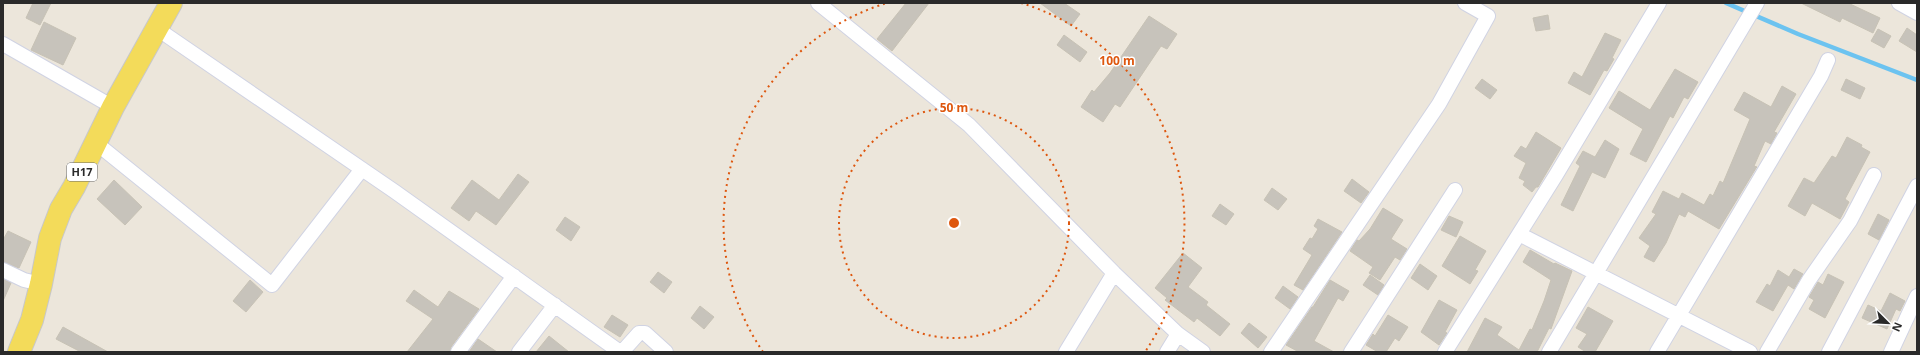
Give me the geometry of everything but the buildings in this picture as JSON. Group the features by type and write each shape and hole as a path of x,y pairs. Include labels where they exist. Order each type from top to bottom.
{"main road":[{"name":"H17","path":"19,352 32,320 52,231 61,209 96,143 113,107 171,3"}],"street":[{"path":"818,3 969,125 1114,273 1178,334 1203,352"},
{"path":"1271,352 1438,104 1488,16 1465,3"},
{"path":"1445,352 1519,234 1659,3"},
{"path":"1549,352 1757,3"},
{"path":"1899,3 1917,13"},
{"path":"156,28 362,169 621,352 639,333 645,333 666,352"},
{"path":"3,44 113,107"},
{"path":"1657,352 1822,76 1828,60"},
{"path":"96,143 272,285 362,169"},
{"path":"1767,352 1809,280 1850,221 1874,175"},
{"path":"1829,352 1917,186"},
{"path":"1351,352 1455,190"},
{"path":"1519,234 1750,352"},
{"path":"3,270 24,280 41,284"},
{"path":"1066,352 1114,273"},
{"path":"458,352 514,276"},
{"path":"1891,352 1917,296"},
{"path":"519,352 555,305"},
{"path":"1167,352 1178,334"}],"waterway":[{"path":"1726,3 1798,34 1917,80"}]}
